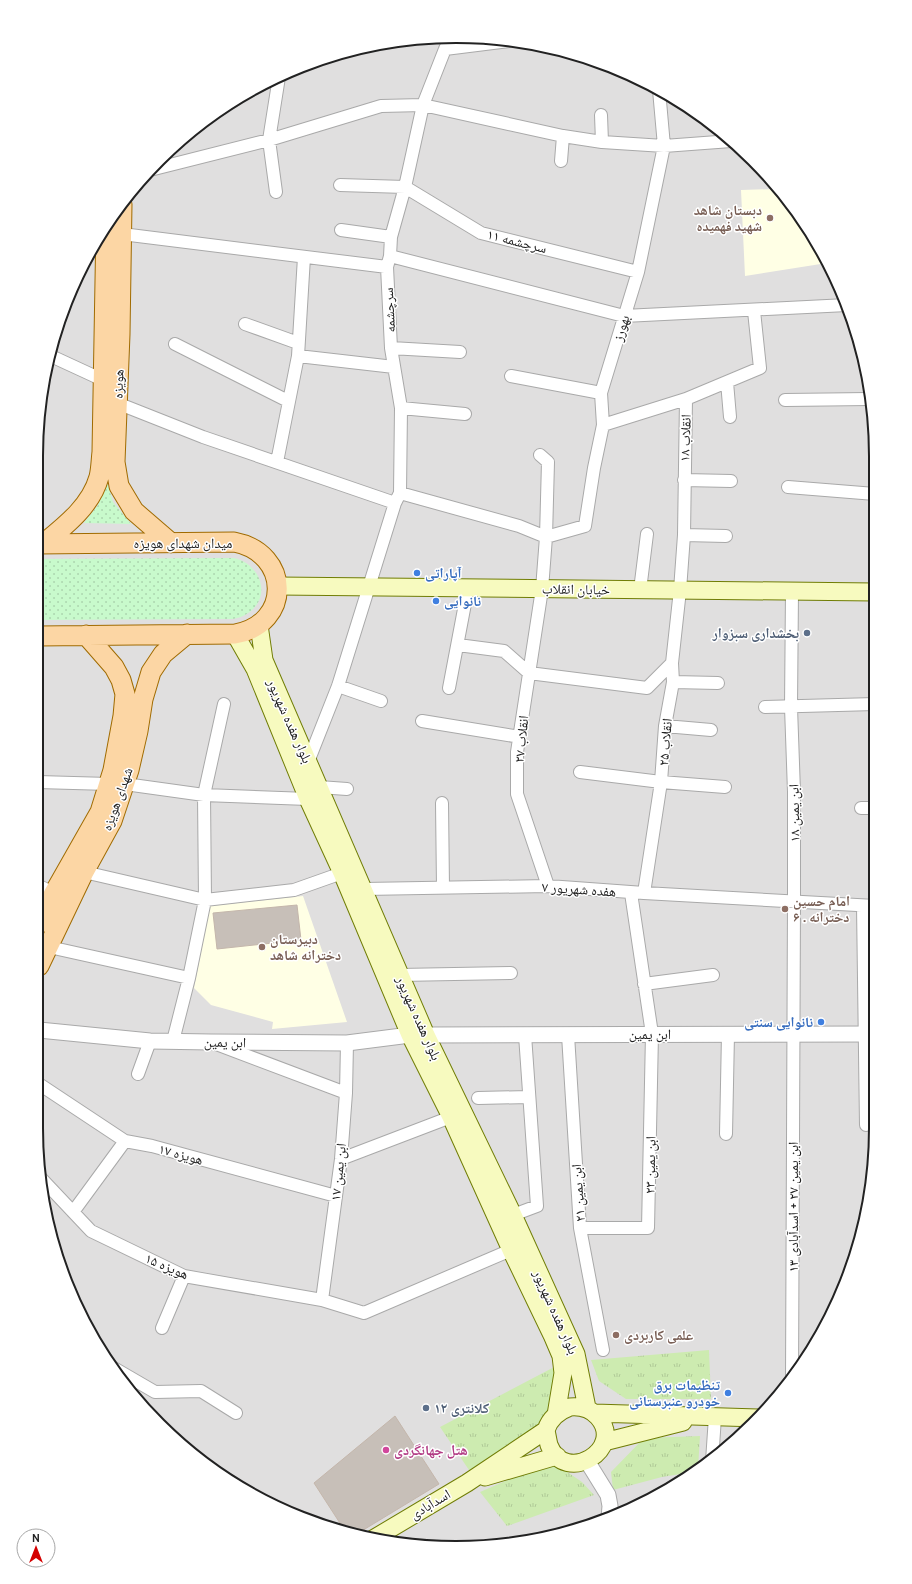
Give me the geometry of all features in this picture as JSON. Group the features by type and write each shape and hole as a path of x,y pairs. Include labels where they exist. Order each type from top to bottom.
{"main road":[{"name":"هویزه","path":"43,542 75,517 89,498 99,477 102,452 103,380 114,229"},
{"name":"هویزه","path":"114,229 117,403 115,462 119,486 134,512 171,543"},
{"name":"میدان شهدای هویزه","path":"43,544 234,542 252,547 267,560 276,576 277,586 275,604 268,615 259,625 243,633 43,636"},
{"name":"خیابان انقلاب","path":"277,586 869,592"},
{"name":"بلوار هفده شهریور","path":"259,625 264,660 308,762 314,793 342,873 418,1035 513,1215 576,1354 590,1411"},
{"name":"شهدای هویزه","path":"43,905 46,890 100,812 117,784 138,731 143,699 151,672 163,654 187,634"},
{"name":"بلوار هفده شهریور","path":"235,634 255,669 314,793 364,889 400,975 418,1035 451,1117 561,1356 563,1373 556,1415"},
{"name":"شهدای هویزه","path":"43,958 84,872 112,821 117,784 113,770 123,716 125,694 121,680 114,667 86,635"},
{"path":"579,1406 590,1411 600,1419 603,1426 604,1442 600,1450 595,1456 587,1461 569,1463 561,1459 550,1446 546,1430 547,1426 562,1410 570,1407 579,1406"},
{"path":"590,1411 750,1418"},
{"path":"604,1442 710,1417"},
{"name":"اسدآبادی","path":"381,1534 467,1482 546,1430"},
{"name":"اسدآبادی","path":"467,1482 557,1456"}],"street":[{"name":"سرچشمه","path":"308,762 338,686 368,587 398,498 400,408 391,348 389,262 391,237 405,187 423,105 447,43"},
{"path":"444,49 484,44"},
{"path":"276,192 269,140 278,84"},
{"name":"بهورز","path":"546,537 585,526 594,468 603,425 601,393 638,272 664,146 660,97"},
{"path":"161,167 269,140 381,106 423,105 564,136 602,142 664,146 724,142"},
{"path":"601,115 602,142"},
{"path":"560,161 564,136"},
{"path":"340,185 405,187"},
{"name":"سرچشمه ۱۱","path":"405,187 481,233 638,272"},
{"path":"114,229 304,257 389,262 624,316 841,306"},
{"path":"341,230 391,237"},
{"path":"277,462 298,356 304,257"},
{"name":"انقلاب ۱۸","path":"680,590 684,535 686,399 760,368 754,311"},
{"path":"245,324 298,343"},
{"path":"175,344 288,401"},
{"path":"391,348 460,352"},
{"path":"298,356 394,367"},
{"path":"55,358 103,380"},
{"path":"511,376 601,393"},
{"path":"727,382 730,417"},
{"path":"603,425 686,399"},
{"path":"785,400 865,399"},
{"path":"117,403 203,437 277,462 398,498 519,526 546,537"},
{"path":"400,408 465,414"},
{"name":"انقلاب ۲۷","path":"540,455 548,462 546,537 542,588 517,752 517,794 548,886"},
{"path":"684,480 731,481"},
{"path":"788,487 869,494"},
{"path":"640,590 647,534"},
{"path":"684,535 726,536"},
{"path":"449,688 468,588"},
{"name":"انقلاب ۲۵","path":"644,893 661,782 664,726 673,682 672,663 680,590"},
{"name":"ابن یمین ۱۸","path":"792,591 791,707 794,792 794,1034"},
{"path":"458,645 504,651 529,672 647,688 672,663"},
{"path":"673,682 718,683"},
{"path":"338,686 381,701"},
{"path":"173,1041 189,978 205,900 204,795 224,704"},
{"path":"765,707 869,704"},
{"path":"422,720 520,737"},
{"path":"664,726 711,730"},
{"path":"580,772 661,782 724,787"},
{"path":"43,782 117,784 204,795 314,793 347,789"},
{"path":"442,803 444,888"},
{"path":"861,808 869,808"},
{"path":"84,872 205,900 294,890 342,873"},
{"name":"هفده شهریور ۷","path":"364,889 548,886 631,893 869,906"},
{"path":"631,893 652,1034"},
{"path":"49,947 189,978"},
{"path":"400,975 511,973"},
{"path":"644,984 713,976"},
{"name":"ابن یمین","path":"43,1030 150,1041 347,1043 418,1035 869,1034"},
{"name":"ابن یمین ۲۳","path":"580,1228 648,1228 652,1034"},
{"path":"726,1134 728,1034"},
{"name":"ابن یمین ۲۷ + اسدآبادی ۱۳","path":"792,1367 794,1034"},
{"path":"513,1215 537,1206 525,1035"},
{"name":"ابن یمین ۲۱","path":"568,1035 580,1228 603,1350"},
{"path":"138,1074 150,1041"},
{"path":"211,1042 346,1093"},
{"name":"ابن یمین ۱۷","path":"322,1300 340,1159 346,1093 347,1043"},
{"path":"866,1125 869,1057"},
{"name":"هویزه ۱۷","path":"43,1087 125,1141 152,1146 336,1196"},
{"path":"478,1098 529,1097"},
{"path":"340,1159 451,1117"},
{"path":"72,1212 125,1141"},
{"name":"هویزه ۱۵","path":"47,1185 91,1231 184,1276 322,1300 364,1313 511,1250"},
{"path":"162,1328 184,1276"},
{"path":"125,1375 155,1392 201,1391 236,1412"},
{"path":"710,1417 712,1452"},
{"path":"587,1461 608,1495 610,1512"}],"shaded area":[{"path":"429,44 483,44 510,47 537,51 589,65 614,74 662,98 707,128 728,145 767,184 799,227 814,250 838,298 855,349 865,402 869,456 868,1155 861,1209 855,1235 838,1286 814,1334 784,1379 767,1400 728,1439 707,1456 662,1486 614,1510 563,1527 537,1533 483,1540 429,1540 375,1533 349,1527 298,1510 249,1486 205,1456 184,1439 145,1400 128,1379 98,1334 74,1286 57,1235 51,1209 44,1155 44,429 51,375 57,349 74,298 98,249 128,205 145,184 184,145 205,128 250,98 273,86 298,74 349,57 375,51"},
{"name":"دبستان شاهد شهید فهمیده","path":"771,189 799,227 821,264 745,276 741,190"},
{"name":"دبیرستان دخترانه شاهد","path":"303,896 347,1022 272,1029 273,1022 211,1005 194,988 210,906"}],"green space":[{"path":"107,482 113,502 131,524 84,523 98,505"},
{"path":"233,558 243,561 257,574 261,592 259,600 254,608 245,615 233,619 43,620 43,559"},
{"path":"709,1350 711,1399 626,1399 599,1381 591,1360"},
{"path":"558,1365 551,1416 471,1473 440,1427"},
{"path":"700,1436 698,1462 680,1474 662,1477 613,1490 611,1472 644,1438"},
{"path":"551,1461 582,1482 594,1495 507,1526 480,1492"}],"building":[{"path":"297,905 301,940 217,949 213,913"},
{"name":"هتل جهانگردی","path":"395,1416 439,1484 363,1530 341,1524 314,1483"}],"place":[{"name":"دبستان شاهد شهید فهمیده","path":"770,218"},
{"name":"آپاراتی","path":"417,573"},
{"name":"نانوایی","path":"436,601"},
{"name":"بخشداری سبزوار","path":"807,633"},
{"name":"امام حسین ۶ . دخترانه","path":"785,909"},
{"name":"دبیرستان دخترانه شاهد","path":"262,947"},
{"name":"نانوایی سنتی","path":"821,1022"},
{"name":"علمی کاربردی","path":"616,1335"},
{"name":"تنظیمات برق خودرو عنبرستانی","path":"728,1393"},
{"name":"کلانتری ۱۲","path":"426,1408"},
{"name":"هتل جهانگردی","path":"386,1450"}]}
